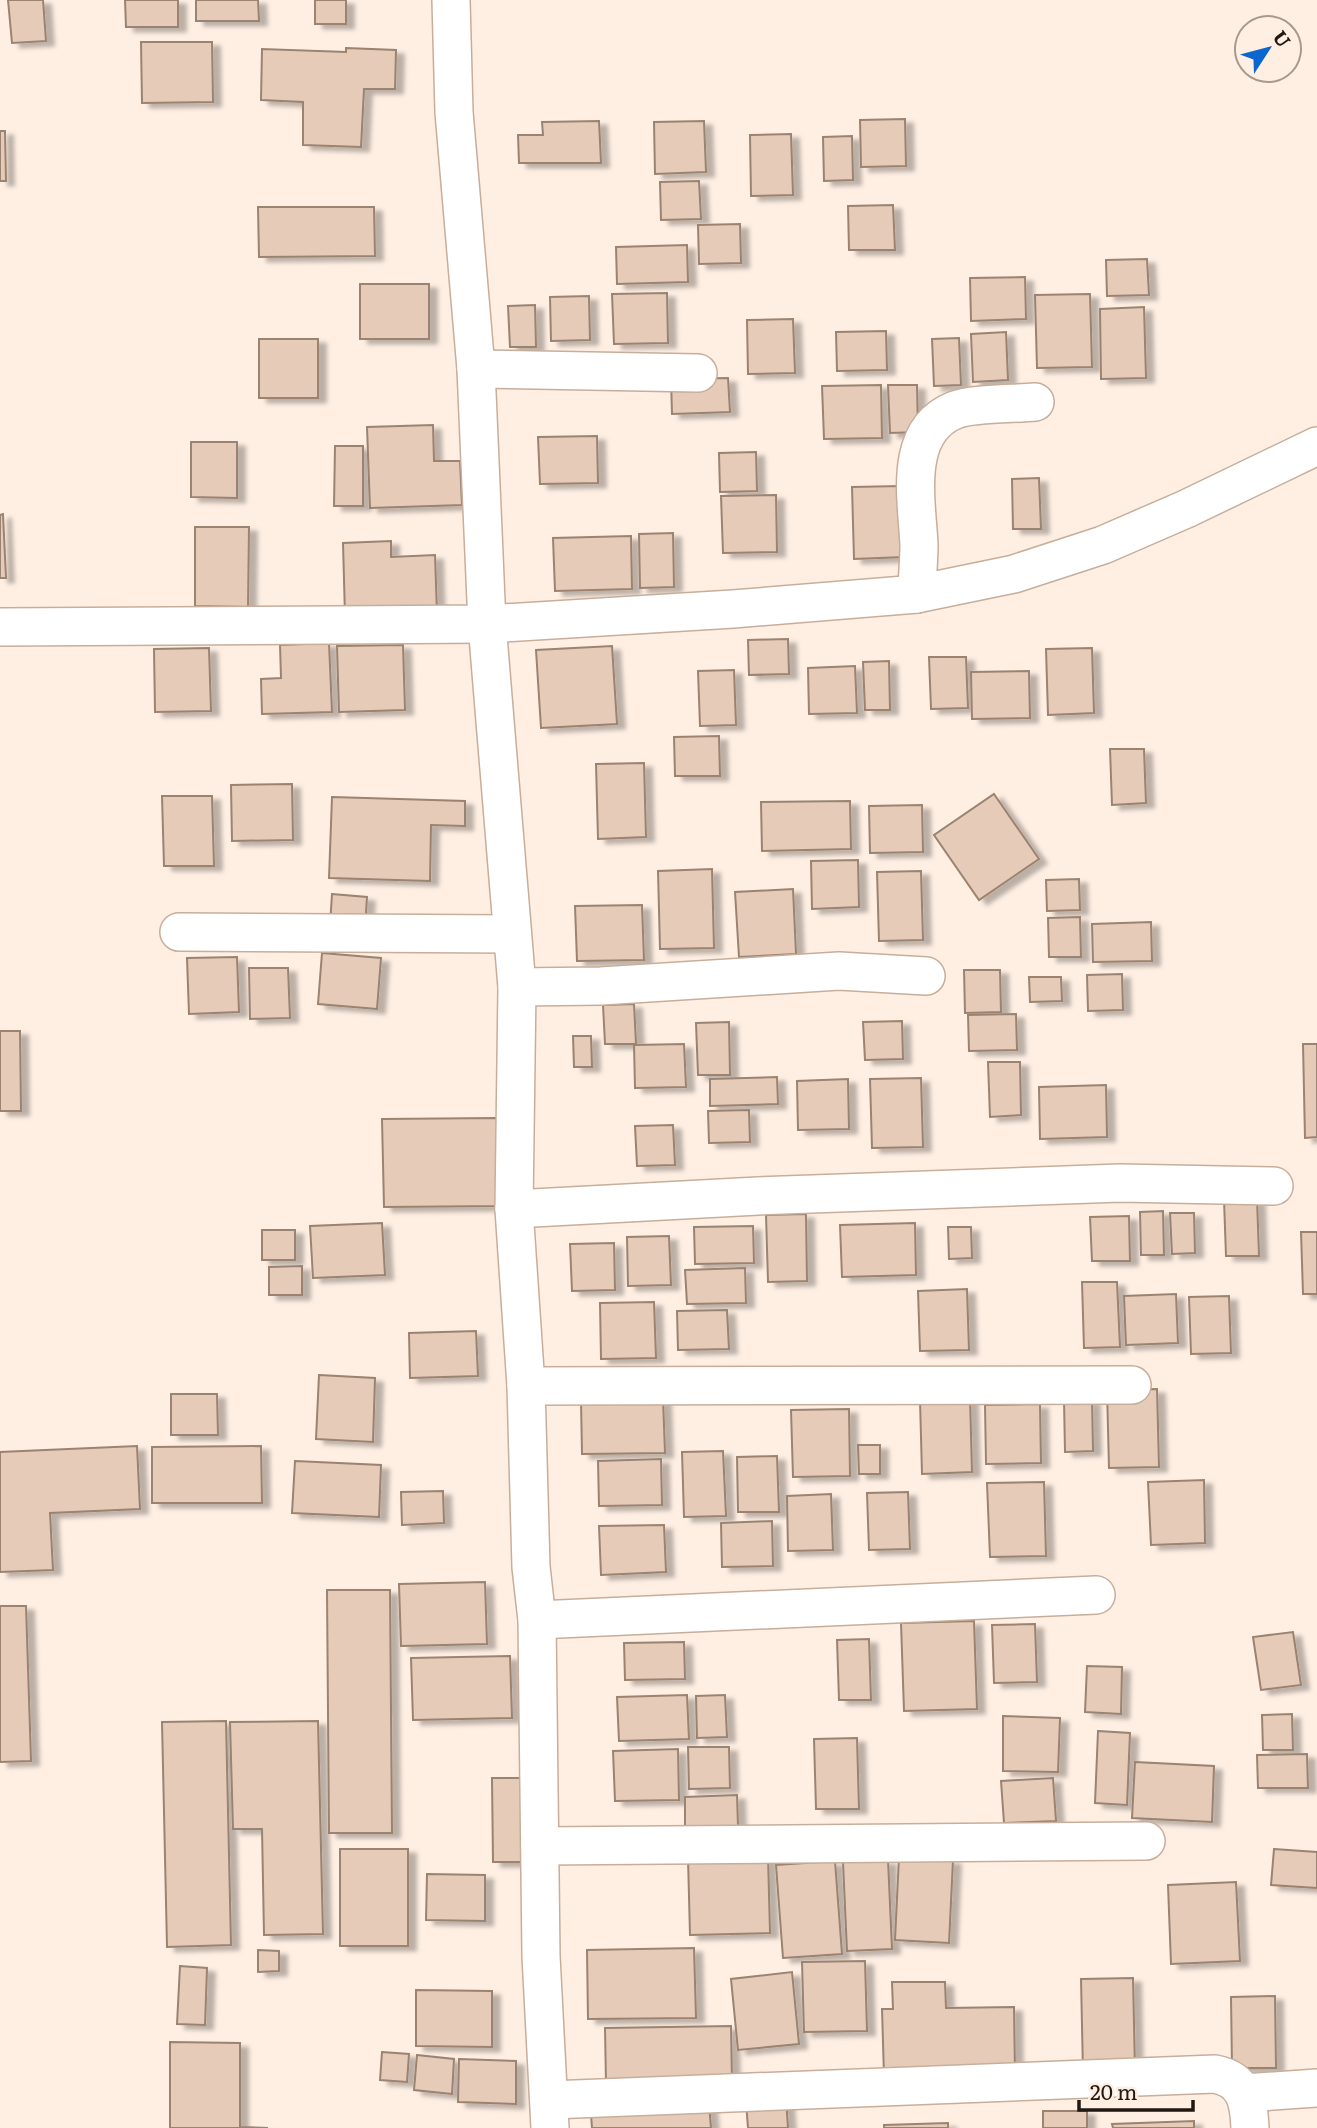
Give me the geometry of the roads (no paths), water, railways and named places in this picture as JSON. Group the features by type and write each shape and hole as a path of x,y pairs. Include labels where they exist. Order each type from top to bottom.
{"street":[{"path":"451,0 454,112 476,369 487,624 517,987 514,1209 526,1386 531,1567 537,1620 541,1956 550,2114 1215,2074 1233,2081 1244,2093 1248,2102 1250,2128"},
{"path":"476,369 698,373"},
{"path":"916,594 919,548 915,487 920,448 929,430 943,415 958,408 1035,402"},
{"path":"0,627 487,624 733,609 916,594 1014,574 1103,545 1186,509 1317,446"},
{"path":"179,932 511,934"},
{"path":"517,987 601,986 839,971 926,976"},
{"path":"514,1209 758,1196 1120,1183 1274,1186"},
{"path":"526,1386 1132,1385"},
{"path":"537,1620 1096,1595"},
{"path":"540,1846 1146,1841"},
{"path":"1244,2093 1317,2088"}]}
